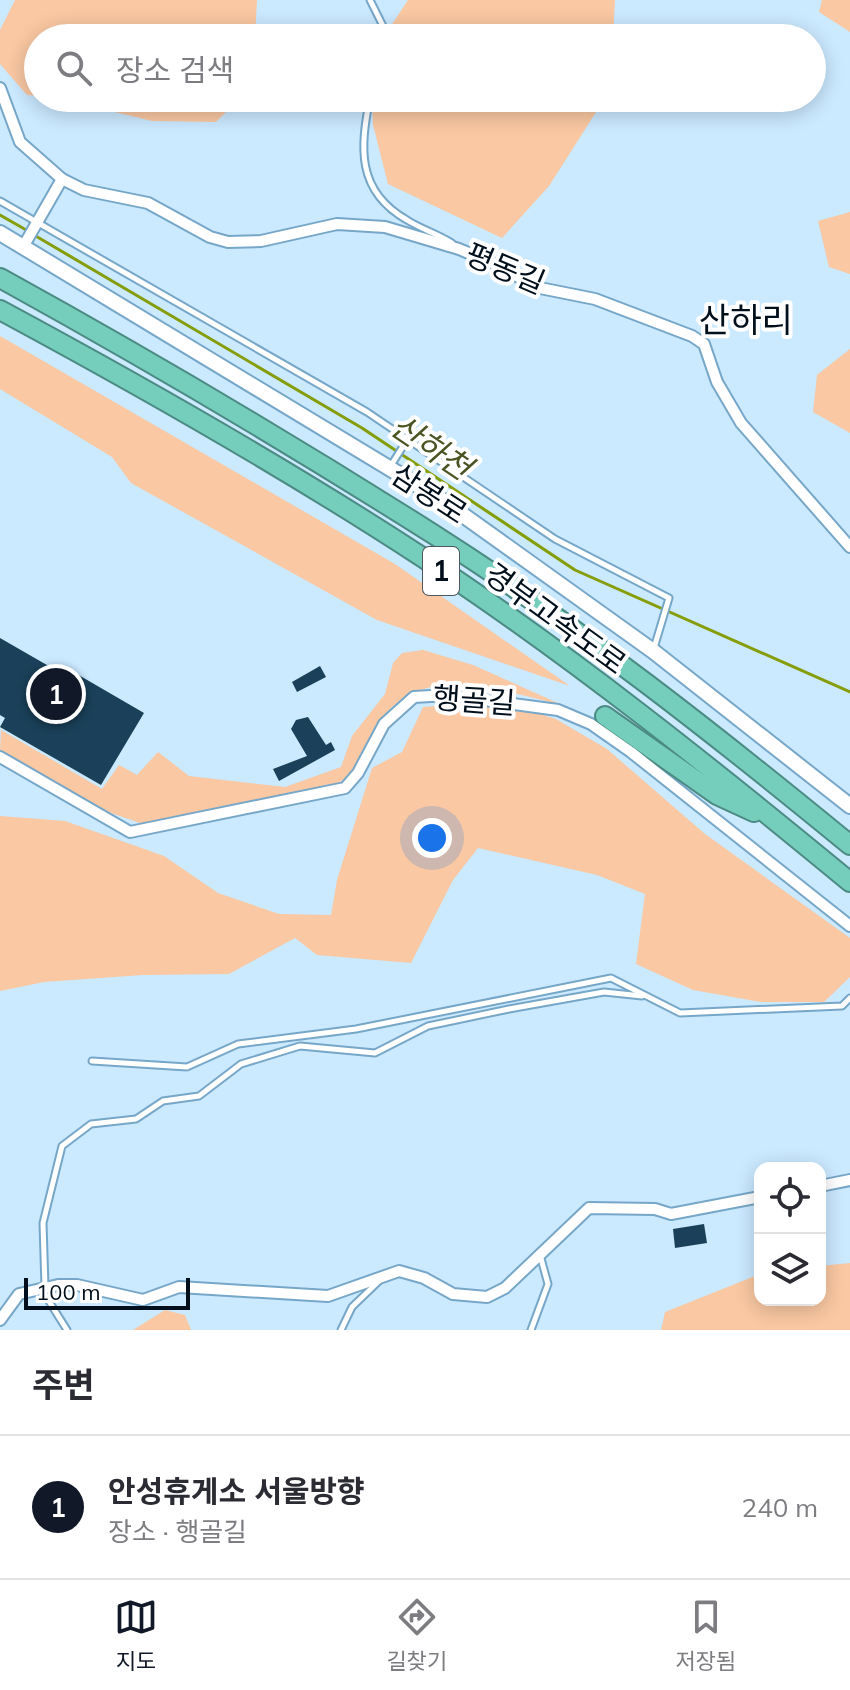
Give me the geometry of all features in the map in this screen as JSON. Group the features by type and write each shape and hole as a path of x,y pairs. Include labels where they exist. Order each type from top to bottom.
{"highway":[{"name":"경부고속도로","path":"0,278 161,368 434,535 615,660 850,845"},
{"name":"경부고속도로","path":"0,310 148,390 423,558 685,748 850,882"},
{"path":"605,716 717,795 781,825"}],"main road":[{"name":"삼봉로","path":"0,233 392,464 653,651 850,806"}],"street":[{"path":"0,88 20,142 62,179 23,247"},
{"name":"평동길","path":"62,179 84,190 148,203 210,237 228,242 261,241 316,227 351,223 385,227 459,249 502,267 535,287 595,299 704,344 717,382 741,423 850,547"},
{"name":"행골길","path":"0,757 130,832 345,788 358,773 384,724 414,697 447,695 558,710 591,724 631,752 850,926"},
{"path":"826,1185 850,1180"},
{"path":"0,1320 19,1294 43,1287 77,1285 143,1300 179,1287 328,1296 399,1271 424,1278 453,1294 487,1297 505,1288 589,1208 655,1209 671,1214 754,1198"}],"lane":[{"path":"370,0 382,24"},
{"path":"367,112 361,142 369,177 377,193 401,216 459,249"},
{"path":"0,201 266,352 407,440 555,539 669,598 653,651"},
{"path":"392,464 407,440"},
{"path":"92,1061 187,1067 238,1044 356,1029 611,978 680,1013 842,1006 850,998"},
{"path":"67,1330 43,1287 43,1223 62,1146 91,1124 136,1119 163,1101 199,1096 241,1064 300,1046 375,1053 428,1026 604,992 647,996"},
{"path":"531,1330 548,1284 540,1254"},
{"path":"341,1330 352,1307 386,1274"}],"shaded area":[{"path":"15,0 257,0 256,24 24,24 24,92 0,64 0,30"},
{"path":"408,0 615,0 614,24 392,24"},
{"path":"822,0 850,0 850,32 819,12"},
{"path":"114,112 226,112 216,122 152,121"},
{"path":"373,112 596,112 549,186 502,238 388,184"},
{"path":"850,212 850,274 829,267 818,221"},
{"path":"0,336 395,564 570,686 377,620 131,483 112,457 0,389"},
{"path":"850,349 850,433 813,412 817,375"},
{"path":"423,650 473,665 560,704 485,687 437,686 415,692 394,705 376,726 358,773 355,770 332,789 146,825 108,812 0,753 1,730 102,789 119,765 137,775 158,752 189,776 285,787 341,767 352,736 385,694 393,663 402,653"},
{"path":"498,701 556,719 607,749 705,834 850,938 850,977 824,1002 761,1002 693,990 636,964 645,894 597,875 478,848 453,880 411,963 317,955 295,938 229,974 143,975 44,982 0,991 0,816 65,821 164,856 218,893 279,914 331,915 337,880 372,768 402,752 423,707"},
{"path":"850,1263 850,1330 661,1330 665,1312 754,1276 754,1306 826,1306 826,1265"},
{"path":"165,1310 185,1315 191,1330 133,1330"}],"building":[{"path":"0,638 66,676 70,670 144,713 101,785 0,727 5,718 0,715"},
{"path":"320,666 326,677 297,692 292,682"},
{"path":"308,717 326,745 331,742 335,750 279,781 273,769 307,756 291,729 296,720"},
{"path":"704,1224 707,1243 675,1248 673,1229"}],"waterway":[{"name":"산하천","path":"0,215 28,231"},
{"name":"산하천","path":"34,235 362,428 575,570 850,692"}],"place":[{"name":"안성휴게소 서울방향","path":"56,694"}],"district":[{"name":"산하리","path":"746,320"}]}
